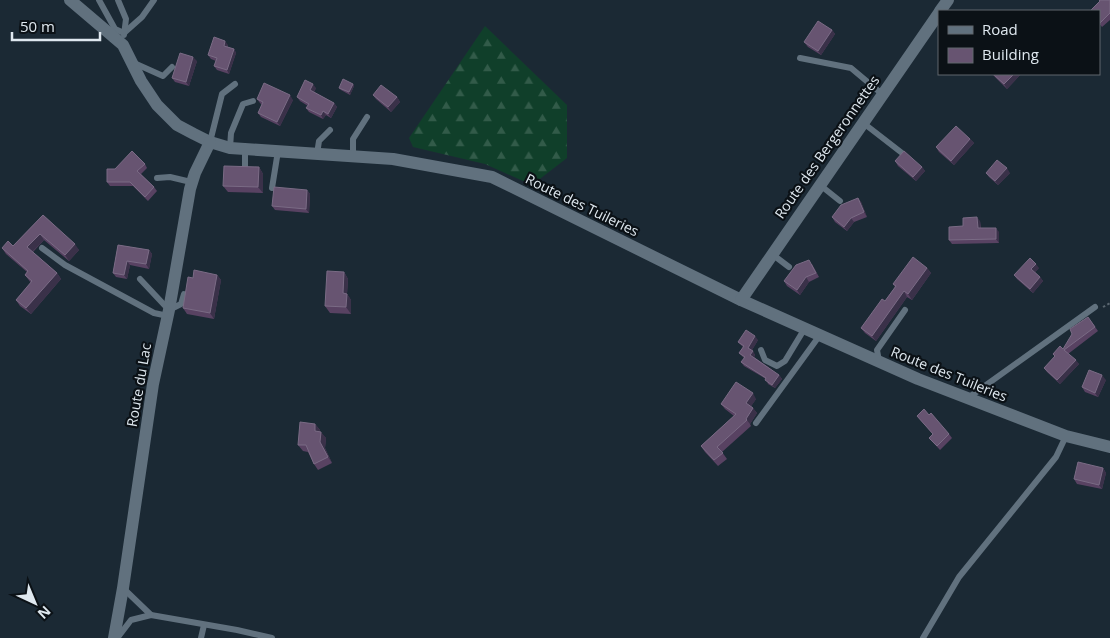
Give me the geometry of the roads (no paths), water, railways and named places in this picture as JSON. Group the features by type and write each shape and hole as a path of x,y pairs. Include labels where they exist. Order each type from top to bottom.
{"street":[{"name":"Route des Tuileries","path":"70,0 123,39 131,62 157,105 177,125 210,142 230,148 393,159 492,177 741,300 879,361 1066,436 1110,447"},
{"name":"Route des Bergeronnettes","path":"741,300 938,13"},
{"name":"Route du Lac","path":"115,638 153,384 169,313 191,182 210,142"}],"lane":[{"path":"99,0 115,29 123,39"},
{"path":"118,0 126,19 123,39"},
{"path":"123,39 154,0"},
{"path":"800,58 851,68 882,94"},
{"path":"131,62 163,76 172,67"},
{"path":"210,142 222,94 235,84"},
{"path":"230,148 231,133 243,104 253,101"},
{"path":"353,156 352,139 368,117"},
{"path":"862,122 902,153"},
{"path":"317,154 319,141 330,130"},
{"path":"245,149 245,167"},
{"path":"272,188 278,151"},
{"path":"158,178 170,177 191,182"},
{"path":"819,184 840,201"},
{"path":"42,248 65,265 154,313 169,313 181,304 184,294"},
{"path":"772,254 789,266"},
{"path":"140,279 169,313"},
{"path":"968,398 1095,307"},
{"path":"879,361 877,350 906,310"},
{"path":"761,350 765,360 777,366 785,361 805,328"},
{"path":"756,423 820,335"},
{"path":"923,638 959,577 1056,457 1066,436"},
{"path":"123,588 150,615"},
{"path":"115,638 130,620 150,615 272,638"},
{"path":"201,638 204,625"}]}
